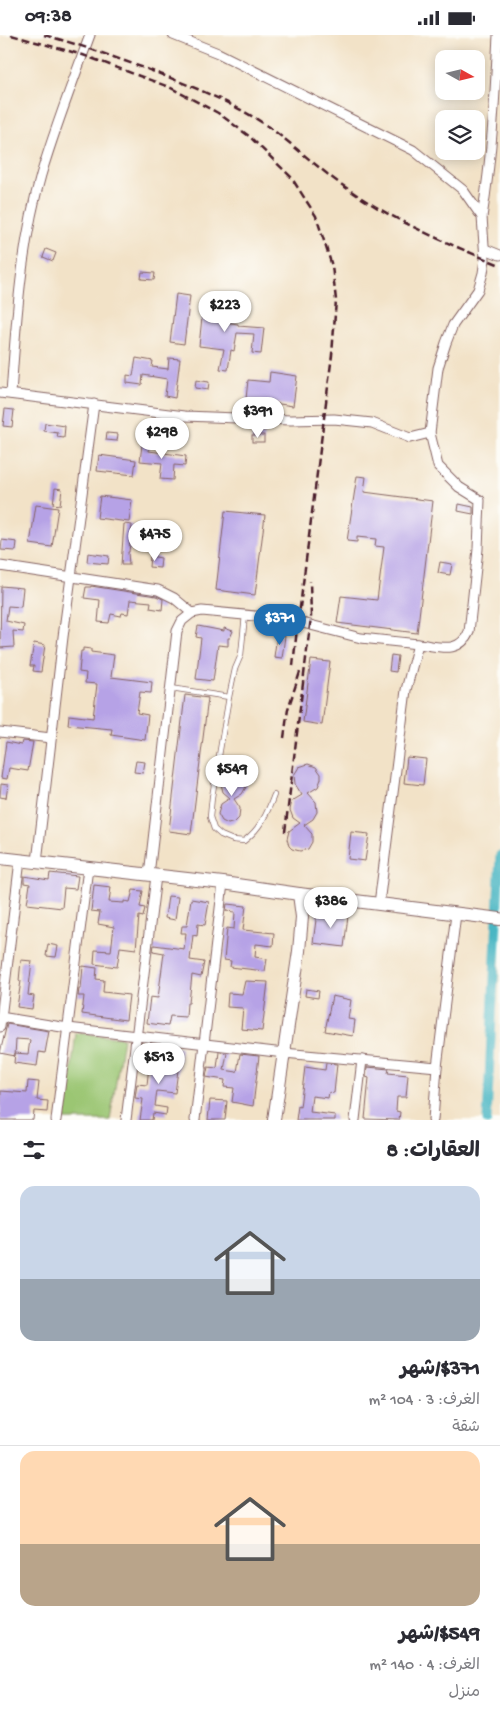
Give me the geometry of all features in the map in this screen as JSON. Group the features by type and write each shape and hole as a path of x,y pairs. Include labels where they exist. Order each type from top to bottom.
{"main road":[{"path":"0,858 223,883 500,919"},
{"path":"274,1120 302,917 300,894"}],"street":[{"path":"11,394 20,288 38,188 65,103 90,35"},
{"path":"172,35 218,53 414,150 463,190 482,217"},
{"path":"126,1120 170,688 177,631 182,621 192,613 202,611 287,619 361,638 452,648 461,645 469,633 478,549 480,500 459,487 438,466 430,433 438,368 454,325 478,290 485,259 482,217 487,188 498,35"},
{"path":"485,249 500,255"},
{"path":"0,393 186,415 291,420 334,419 372,423 410,439 430,433"},
{"path":"37,862 71,576 94,404"},
{"path":"0,566 158,590 174,598 192,613"},
{"path":"379,904 406,690 418,644"},
{"path":"0,732 51,738"},
{"path":"20,860 0,1021 284,1053 436,1067"},
{"path":"56,1120 88,868"},
{"path":"195,1120 223,883"},
{"path":"432,1120 436,1067 456,914"},
{"path":"355,1120 362,1061"}],"lane":[{"path":"245,615 241,655 235,669 229,697 212,797 210,817 214,829 226,838 244,841 253,835 262,823 274,795"},
{"path":"170,688 229,697"}],"green space":[{"path":"76,1033 123,1038 110,1120 65,1120"}],"building":[{"path":"46,249 56,253 53,261 43,257"},
{"path":"142,272 155,273 154,280 141,279"},
{"path":"176,294 190,296 184,344 170,342"},
{"path":"204,298 219,300 217,321 238,324 238,326 264,328 261,354 252,353 254,334 237,333 234,351 231,350 228,370 220,369 224,349 199,346"},
{"path":"136,358 153,361 152,367 168,369 169,358 180,359 175,398 165,396 167,379 143,375 142,385 127,383 127,375 133,376"},
{"path":"270,372 297,376 293,406 246,399 248,380 269,382"},
{"path":"196,380 209,382 208,390 195,388"},
{"path":"5,409 14,410 12,427 3,426"},
{"path":"45,423 65,426 64,438 57,437 58,433 44,431"},
{"path":"107,433 118,434 117,441 106,440"},
{"path":"252,435 264,435 264,442 252,442"},
{"path":"143,437 150,438 149,451 186,456 185,466 174,465 173,480 160,479 162,463 140,461"},
{"path":"99,455 136,460 134,475 97,471"},
{"path":"357,476 366,477 364,492 433,501 417,633 337,623 341,596 377,600 384,547 375,546 376,539 357,537 357,542 347,541"},
{"path":"55,488 62,489 60,505 53,504"},
{"path":"100,496 132,500 129,522 97,518"},
{"path":"459,504 473,507 473,514 458,511"},
{"path":"36,505 58,508 52,547 30,544"},
{"path":"225,511 265,515 255,595 216,590"},
{"path":"124,524 132,525 128,552 129,565 121,565"},
{"path":"2,540 17,542 16,551 1,550"},
{"path":"88,553 109,556 108,564 87,562"},
{"path":"150,556 161,558 160,568 149,567"},
{"path":"440,562 452,564 450,575 438,573"},
{"path":"1,586 23,588 21,607 8,606 6,621 24,625 23,632 13,631 14,647 0,648"},
{"path":"91,586 156,596 163,599 162,610 150,608 151,602 130,600 128,614 122,613 121,616 111,614 109,623 98,622 100,600 84,598 86,587"},
{"path":"198,626 224,631 224,628 233,631 230,638 228,638 228,646 218,645 213,681 196,679 201,638 196,637"},
{"path":"277,635 285,636 282,658 274,657"},
{"path":"34,643 45,645 41,672 33,671 34,666 30,666"},
{"path":"83,648 91,649 91,652 114,655 111,677 152,682 151,693 140,692 137,713 148,715 145,740 111,735 112,729 68,725 69,715 93,718 97,684 85,683 86,673 79,672"},
{"path":"391,655 398,656 396,672 389,671"},
{"path":"311,660 330,662 322,725 303,722"},
{"path":"185,695 208,698 191,834 169,831"},
{"path":"22,741 33,742 28,771 9,768 7,779 1,778 6,742 21,745"},
{"path":"407,757 426,759 423,785 404,783"},
{"path":"136,761 145,762 143,773 134,772"},
{"path":"308,764 316,767 321,774 321,779 318,787 308,793 316,802 317,812 313,819 304,825 312,834 312,842 308,849 300,851 292,849 287,839 289,831 300,823 293,818 290,810 292,801 302,795 295,784 294,775 299,767"},
{"path":"227,773 239,773 244,779 246,787 242,794 234,799 240,808 239,818 235,822 228,824 222,821 218,814 221,804 230,798 223,792 221,784"},
{"path":"1,784 8,785 6,798 0,797"},
{"path":"351,832 369,834 365,861 348,859"},
{"path":"50,873 78,876 76,889 64,888 62,908 27,904 30,884 24,883 24,876 49,880"},
{"path":"94,885 111,887 109,902 130,902 133,890 143,891 140,907 145,908 143,917 139,916 136,949 120,947 117,967 94,964 95,950 111,951 114,927 98,924 100,912 91,911"},
{"path":"168,896 178,897 175,920 165,918"},
{"path":"191,899 209,902 205,925 198,924 197,936 193,935 190,960 204,962 201,977 192,975 186,1017 170,1016 168,1026 147,1023 150,997 158,998 164,953 153,951 154,945 184,949 186,933 181,933 182,926 187,926"},
{"path":"227,904 246,906 243,930 274,933 273,946 256,944 255,957 267,959 265,971 230,967 231,961 224,960 227,928 234,929 235,912 226,911"},
{"path":"317,912 348,916 344,947 313,943"},
{"path":"48,944 58,946 56,957 46,956"},
{"path":"21,960 32,961 28,995 34,996 32,1009 17,1007 21,981 19,981"},
{"path":"83,966 97,968 96,979 104,980 103,992 129,995 126,1020 82,1014 84,996 78,996 79,989 81,989"},
{"path":"245,981 268,982 262,1031 241,1029 243,1008 227,1007 228,993 242,994"},
{"path":"306,989 319,991 318,998 305,996"},
{"path":"332,996 351,1000 348,1019 355,1020 353,1036 325,1031"},
{"path":"7,1024 49,1031 45,1053 39,1052 37,1066 14,1063 15,1056 0,1053","holes":["16,1039 30,1040 28,1054 15,1053"]},
{"path":"172,1046 181,1047 175,1093 157,1091 155,1106 167,1108 166,1115 153,1113 152,1120 140,1120 143,1099 135,1098 137,1084 147,1085 149,1066 163,1068 164,1057 170,1057"},
{"path":"219,1052 227,1053 224,1070 237,1072 240,1054 259,1056 253,1106 232,1102 234,1088 224,1087 225,1080 206,1077 208,1067 217,1068"},
{"path":"326,1063 337,1064 334,1093 329,1092 328,1098 312,1096 310,1112 335,1115 335,1120 296,1120 298,1106 300,1107 305,1067 325,1070"},
{"path":"367,1067 389,1069 388,1073 408,1075 406,1097 397,1097 396,1111 400,1112 399,1120 365,1119 369,1078 366,1077"},
{"path":"28,1081 39,1082 37,1100 48,1101 47,1112 34,1111 33,1120 0,1120 1,1091 27,1093"},
{"path":"210,1100 227,1101 225,1120 208,1120"}],"waterway":[{"path":"487,1120 500,855"}],"railway":[{"path":"11,35 83,55 169,87 218,113 249,136 291,177 316,216 332,266 336,300 332,355 299,615"},
{"path":"44,35 144,68 187,84 228,103 280,135 326,173 386,213 423,232 500,265"},
{"path":"285,832 311,617 310,581"},
{"path":"293,666 299,610"},
{"path":"284,738 288,709 300,672"}]}
